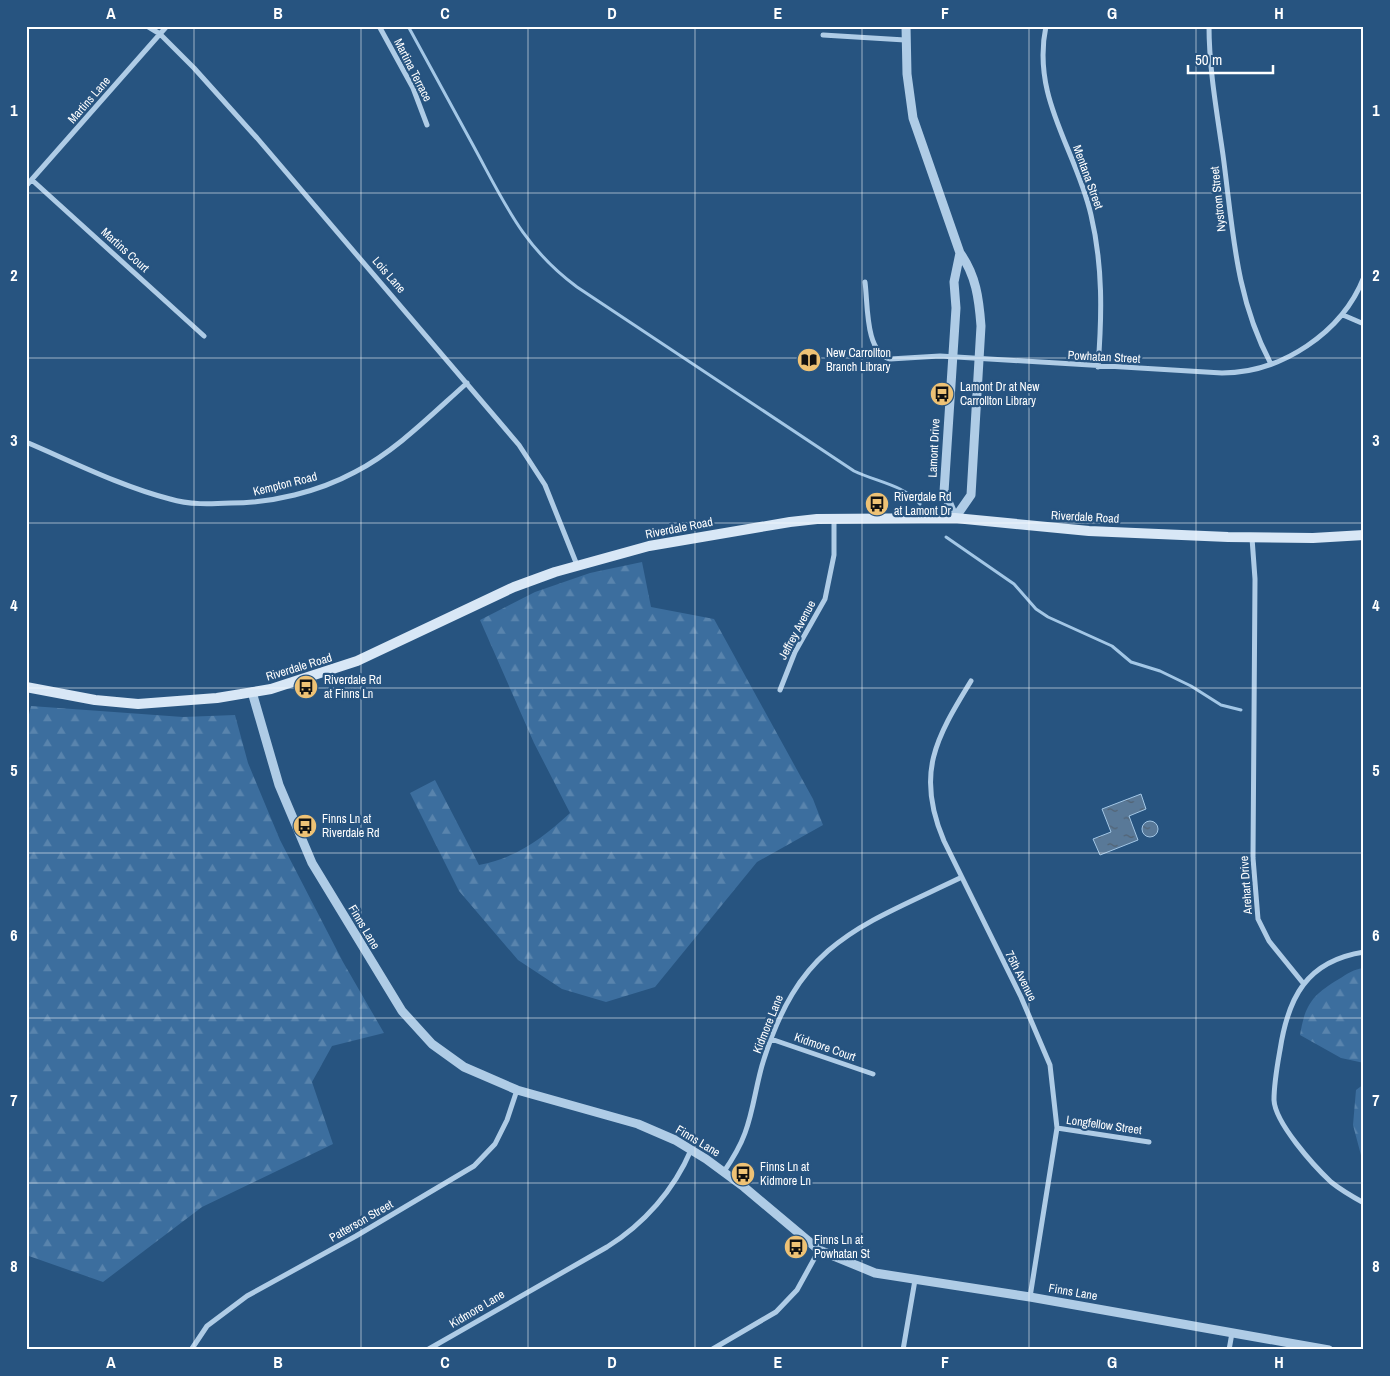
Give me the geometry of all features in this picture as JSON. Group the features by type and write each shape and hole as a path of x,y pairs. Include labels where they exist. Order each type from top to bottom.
{"main road":[{"name":"Riverdale Road","path":"26,687 94,700 138,704 217,698 252,692 333,670 514,587 577,565 649,546 710,534 790,522 955,518 1089,531 1252,538 1364,535"}],"street":[{"name":"Lois Lane","path":"147,26 160,34 257,138 519,445 540,475 559,516 577,565"},
{"name":"Martins Lane","path":"26,186 167,26"},
{"name":"Martina Terrace","path":"379,26 413,88 427,124"},
{"path":"906,26 908,96 913,118 960,253 968,264 975,280 980,302 972,495 955,518"},
{"name":"Mentana Street","path":"1046,26 1042,73 1057,125 1084,189 1096,242 1102,304 1098,367"},
{"name":"Nystrom Street","path":"1209,26 1213,82 1238,273 1252,325 1271,364"},
{"path":"823,35 905,40"},
{"name":"Martins Court","path":"32,180 204,336"},
{"name":"Lamont Drive","path":"955,518 944,492 956,308 954,282 960,253"},
{"name":"Powhatan Street","path":"866,282 872,340 880,355 890,359 952,356 1098,367 1229,373 1254,371 1271,364 1318,337 1343,315 1356,297 1364,277"},
{"path":"1343,315 1364,324"},
{"name":"Kempton Road","path":"26,442 113,480 172,500 223,503 264,501 303,492 354,473 398,442 467,383"},
{"name":"Jeffrey Avenue","path":"780,690 795,652 826,599 834,555 834,520"},
{"name":"Arehart Drive","path":"1252,538 1255,579 1253,858 1258,919 1268,941 1303,983"},
{"name":"75th Avenue","path":"971,681 943,727 930,775 931,799 937,826 960,878 1041,1038 1050,1065 1057,1128 1030,1297"},
{"name":"Finns Lane","path":"252,692 276,776 302,843 394,999 410,1022 447,1056 475,1073 517,1090 638,1124 692,1150 723,1172 819,1250 875,1273 1030,1297 1329,1350"},
{"name":"Kidmore Lane","path":"723,1172 736,1154 745,1132 759,1074 771,1039 780,1015 797,984 829,948 873,920 960,878"},
{"path":"1364,952 1341,957 1317,971 1303,983 1292,1000 1283,1029 1274,1087 1276,1112 1287,1130 1325,1176 1364,1203"},
{"name":"Kidmore Court","path":"771,1039 873,1074"},
{"name":"Patterson Street","path":"191,1350 207,1326 247,1296 474,1166 495,1144 507,1120 517,1090"},
{"name":"Longfellow Street","path":"1057,1128 1149,1142"},
{"name":"Kidmore Lane","path":"427,1350 608,1247 632,1231 678,1176 692,1150"},
{"path":"711,1350 776,1312 797,1290 819,1250"},
{"path":"903,1350 915,1280"},
{"path":"1229,1350 1232,1333"}],"green space":[{"path":"642,562 651,607 714,619 813,799 823,825 757,862 655,987 606,1002 562,989 518,960 459,891 410,793 435,780 479,865 505,858 528,846 570,813 534,743 480,620 535,592 590,573"},
{"path":"31,706 183,717 235,715 248,763 280,840 343,962 384,1033 332,1046 312,1082 333,1144 202,1207 103,1282 26,1255 26,727"},
{"path":"1364,968 1364,1063 1341,1058 1300,1035 1307,1008 1316,996 1322,990 1348,974 1357,969"},
{"path":"1364,1084 1364,1159 1362,1159 1353,1125 1356,1090"}],"water":[{"path":"1141,794 1146,809 1129,816 1138,840 1100,855 1093,839 1111,832 1102,809"},
{"path":"1150,821 1158,829 1150,837 1142,829"}],"waterway":[{"path":"408,26 506,206 529,240 558,272 577,287 854,471 898,488 920,504"},
{"path":"946,537 1014,584 1036,609 1048,617 1112,646 1131,662 1160,671 1191,686 1221,705 1241,710"}],"place":[{"name":"New Carrollton Branch Library","path":"809,360"},
{"name":"Lamont Dr at New Carrollton Library","path":"942,394"},
{"name":"Riverdale Rd at Lamont Dr","path":"877,504"},
{"name":"Riverdale Rd at Finns Ln","path":"306,687"},
{"name":"Finns Ln at Riverdale Rd","path":"305,826"},
{"name":"Finns Ln at Kidmore Ln","path":"743,1174"},
{"name":"Finns Ln at Powhatan St","path":"796,1247"}]}
